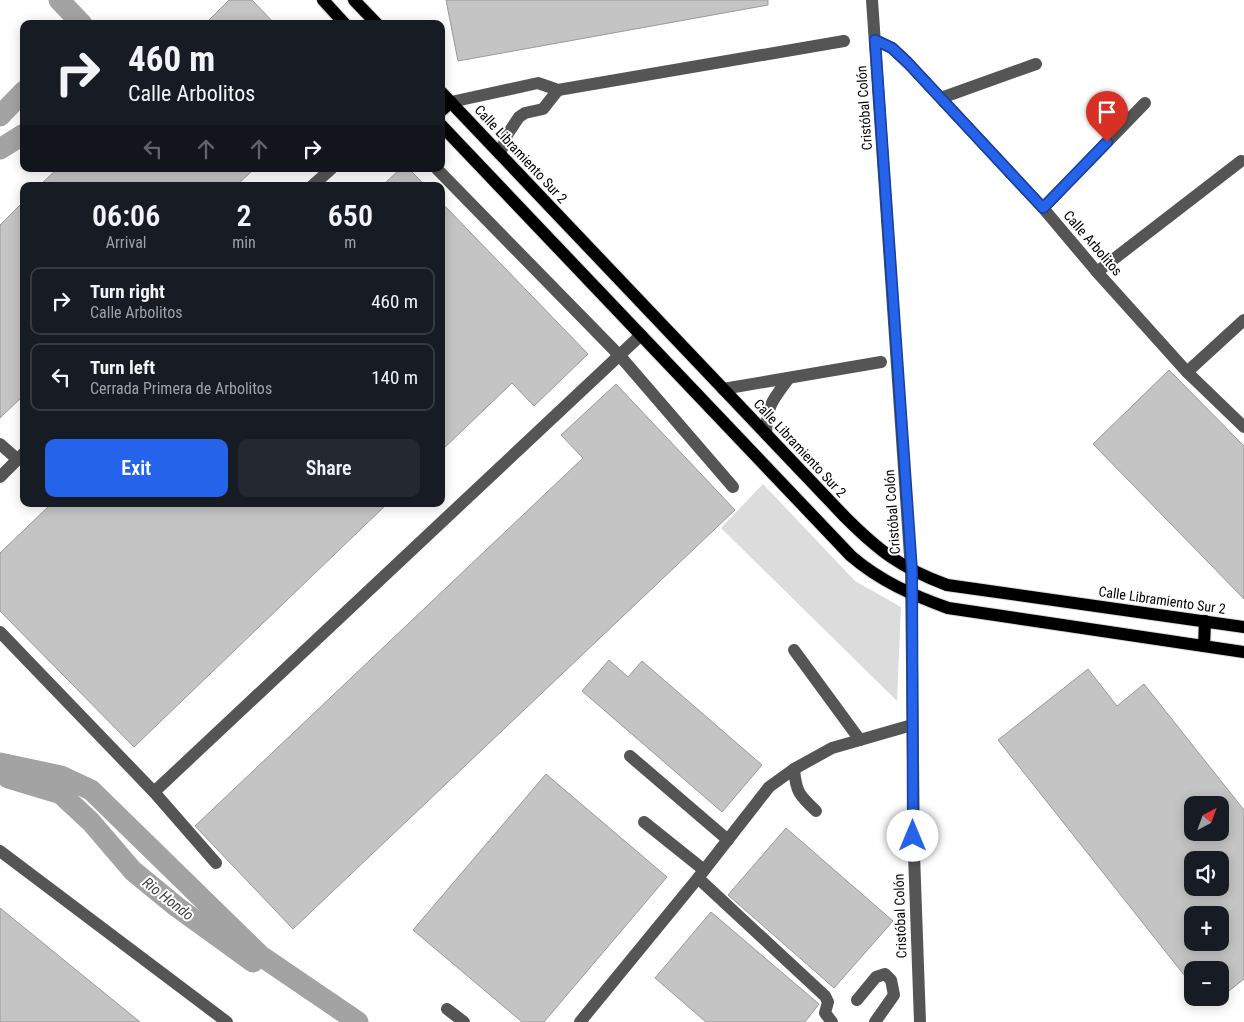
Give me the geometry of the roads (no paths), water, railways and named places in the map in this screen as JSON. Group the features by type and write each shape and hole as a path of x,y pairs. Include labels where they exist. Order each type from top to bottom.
{"main road":[{"path":"323,0 342,20"},
{"path":"354,0 372,20"},
{"name":"Calle Libramiento Sur 2","path":"445,96 796,466 870,542 888,557 912,571 947,585 1244,627"},
{"path":"445,107 451,102"},
{"path":"445,128 780,482 858,562 879,578 911,595 948,608 1244,652"},
{"path":"641,336 658,320"},
{"path":"780,482 796,466"},
{"path":"1204,646 1205,621"}],"street":[{"name":"Cristóbal Colón","path":"872,0 912,571 914,854 920,1022"},
{"name":"Calle Arbolitos","path":"875,40 892,48 941,98 1043,208 1097,272 1188,372 1244,427"},
{"path":"451,102 538,83 558,90 844,41"},
{"path":"941,98 1036,64"},
{"path":"500,154 507,135 519,118 525,113 543,108 558,90"},
{"path":"1043,208 1145,102"},
{"path":"1097,272 1241,161"},
{"path":"316,182 328,172"},
{"path":"440,172 620,356 733,487"},
{"path":"1188,372 1244,320"},
{"path":"154,792 641,336"},
{"path":"723,389 881,362"},
{"path":"766,434 767,412 773,399 789,378"},
{"path":"0,444 20,456 0,477"},
{"path":"0,632 154,792 216,863"},
{"path":"794,650 860,740"},
{"path":"580,1022 701,874 769,787 794,768 832,748 912,725"},
{"path":"630,756 728,840"},
{"path":"794,768 796,788 805,801 816,811"},
{"path":"644,822 701,874 825,996 828,1002 826,1013 832,1022"},
{"path":"0,851 227,1022"},
{"path":"857,1000 876,977 885,974 891,980 894,995 875,1022"},
{"path":"447,1009 464,1022"}],"waterway":[{"path":"59,0 78,20"},
{"path":"0,116 20,95"},
{"name":"Rio Hondo","path":"0,149 20,136"},
{"path":"0,763 61,776 91,790 261,956 358,1022"},
{"name":"Rio Hondo","path":"8,778 61,794 91,822 133,871 177,907 253,962"}]}
